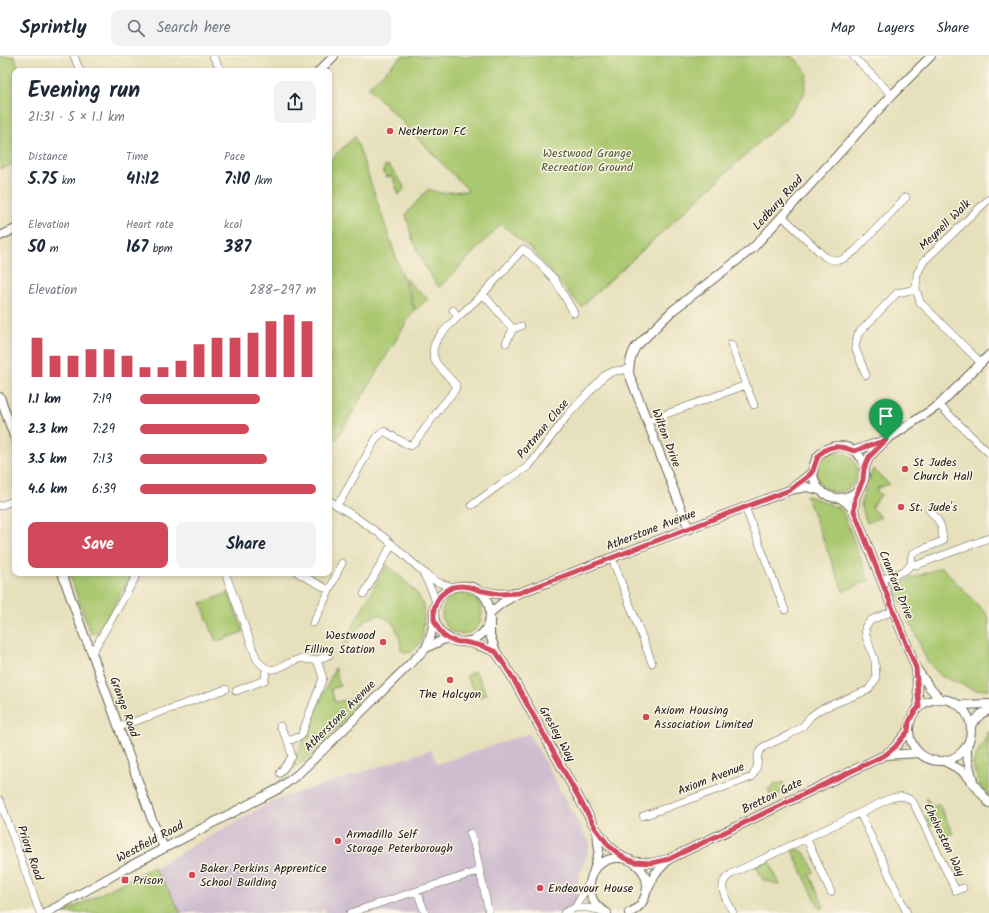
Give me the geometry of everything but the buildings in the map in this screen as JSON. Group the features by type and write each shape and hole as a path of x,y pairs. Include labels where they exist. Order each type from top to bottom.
{"street":[{"path":"74,56 79,68"},
{"path":"213,56 219,68"},
{"path":"322,68 334,56"},
{"path":"853,56 892,95"},
{"name":"Ledbury Road","path":"631,354 638,343 672,312 752,248 892,95 931,56"},
{"path":"782,216 825,257 831,260 839,261 848,257 856,250 906,197"},
{"name":"Meynell Walk","path":"916,289 917,274 924,261 989,199"},
{"path":"0,236 12,230"},
{"path":"517,245 539,263 555,280 574,313"},
{"path":"336,505 342,498 377,437 384,431 411,446 455,390 456,385 436,362 433,351 435,341 483,294 523,249"},
{"path":"866,375 855,347 858,334 897,292 916,289 920,302 981,363"},
{"path":"483,294 513,329"},
{"path":"453,310 458,317"},
{"path":"506,343 513,329 521,326"},
{"path":"732,344 754,405"},
{"name":"Wilton Drive","path":"631,354 629,374 689,529"},
{"path":"854,511 855,498 863,480 864,469 869,457 886,440 939,405 989,354"},
{"name":"Portman Close","path":"472,505 529,466 567,416 604,376 618,370 629,370"},
{"path":"647,422 746,385"},
{"path":"0,397 12,429"},
{"path":"939,405 989,453"},
{"path":"854,451 886,440"},
{"path":"860,486 850,496 840,498 828,496 818,488 814,480 814,464 824,451 838,446 854,451 862,461 864,469"},
{"name":"Atherstone Avenue","path":"790,490 813,471"},
{"name":"Atherstone Avenue","path":"490,617 502,603 519,593 745,507 790,490 807,487 822,491"},
{"name":"Cranford Drive","path":"840,498 854,511 916,668 940,699"},
{"path":"0,506 12,501"},
{"path":"332,502 384,537 422,571 437,582 453,587"},
{"path":"745,507 785,610"},
{"path":"881,580 906,570 911,564 912,554 943,541 942,529 937,518 929,510"},
{"path":"911,564 917,565 989,538"},
{"path":"364,594 392,544"},
{"path":"612,558 652,663"},
{"path":"313,623 342,563"},
{"path":"422,571 436,603"},
{"name":"Grange Road","path":"63,576 152,820 164,848"},
{"path":"92,654 136,576"},
{"path":"226,576 257,660 261,665 269,670 277,669 300,659 317,660 329,655"},
{"path":"303,576 329,590"},
{"path":"464,642 473,640 481,635 486,628 490,617 489,604 478,590 466,586 453,587 440,596 436,603 434,620 438,628 443,635 450,640 482,646 496,652"},
{"name":"Atherstone Avenue","path":"478,590 499,594 519,593"},
{"name":"Axiom Avenue","path":"643,816 752,777 757,767 758,754 763,747 789,735 803,726 821,709 868,690 876,679 875,661 866,636 865,627 872,620 894,611"},
{"name":"Gresley Way","path":"490,617 490,635 496,652 511,675 596,829 609,846 624,858"},
{"name":"Atherstone Avenue","path":"426,648 431,635 434,620"},
{"name":"Atherstone Avenue","path":"267,795 280,788 298,774 426,648 447,638"},
{"path":"288,741 301,736 323,678 317,660"},
{"path":"236,691 265,680 266,668"},
{"name":"Cranford Drive","path":"916,668 919,707"},
{"path":"119,727 226,690"},
{"path":"940,699 955,702 967,715 971,725 971,734 967,746 958,756 944,761 935,761 926,759 919,754 913,747 908,731 909,722 919,707 925,702 940,699"},
{"path":"959,706 989,704"},
{"path":"971,725 981,714 989,710"},
{"path":"280,726 288,741 292,757 280,773"},
{"name":"Bretton Gate","path":"634,862 652,863 669,859 885,755 894,748 908,731"},
{"path":"967,746 968,764 973,782"},
{"name":"Bretton Gate","path":"885,755 919,754"},
{"path":"944,761 961,770 973,782 989,803"},
{"name":"Westfield Road","path":"46,913 130,866 267,795"},
{"name":"Chelveston Way","path":"733,913 723,891 723,884 726,878 735,871 891,798 902,796 908,797 916,807 956,891 963,888"},
{"name":"Priory Road","path":"0,800 40,913"},
{"path":"860,813 908,913"},
{"name":"Gresley Way","path":"589,883 599,851 596,829"},
{"path":"470,833 474,844 489,913"},
{"path":"806,838 830,892"},
{"path":"593,871 607,860 624,858 634,862 645,875 647,892"},
{"name":"Bretton Gate","path":"642,903 654,874 669,859"},
{"path":"350,913 480,871"},
{"path":"575,908 589,883"},
{"path":"589,883 592,900 605,912"},
{"path":"417,891 425,913"},
{"path":"628,913 642,903"},
{"path":"640,913 642,903"},
{"path":"564,913 575,908 588,908 605,912"}],"shaded area":[{"path":"529,733 590,844 575,890 585,913 326,913 325,909 319,913 181,913 165,884 153,868 275,800 431,750 437,764"}],"green space":[{"path":"0,56 14,56 19,68 12,68 12,165 0,169"},
{"name":"Westwood Grange Recreation Ground","path":"402,56 792,56 807,73 804,94 790,114 581,307 530,248 501,224 439,288 425,267 412,238 406,214 428,189 440,193 469,191 368,87"},
{"path":"355,136 414,310 336,440 332,443 332,158"},
{"path":"385,166 391,168 403,185 404,189 399,195 392,176 386,177 383,171"},
{"path":"406,278 428,299 415,310"},
{"path":"837,452 845,454 851,458 855,464 857,472 855,480 851,486 845,490 837,492 829,490 823,486 819,480 817,472 819,464 823,458 829,454"},
{"path":"873,469 889,484 878,488 877,491 881,495 872,507 881,517 867,523 861,502"},
{"path":"806,495 841,509 869,581 843,591"},
{"path":"387,564 418,594 423,605 423,635 420,644 412,652 406,653 401,650 400,638 395,627 389,620 379,615 367,619 344,648 342,646"},
{"path":"942,567 989,617 989,689 975,690 941,676 927,661 894,585"},
{"path":"70,576 131,576 100,630 92,634"},
{"path":"229,593 243,632 216,642 201,603"},
{"path":"466,594 473,597 479,603 482,614 481,622 473,631 466,634 458,634 451,631 443,622 442,610 445,603 454,595"},
{"path":"335,668 340,686 331,689 335,702 352,699 358,704 322,745 279,783 294,760"},
{"path":"475,671 487,694 478,698 466,676"},
{"path":"989,731 989,798 980,786 972,764"},
{"path":"783,782 787,790 771,798 768,789 771,788 772,785"},
{"path":"925,797 933,807 939,804 953,834 944,838 938,824 930,826 926,816 932,813"},
{"path":"797,849 804,852 810,861 814,872 810,875 824,907 820,909 792,851"},
{"path":"768,860 780,885 763,880 756,866"},
{"path":"153,867 165,884 181,913 63,913"}],"place":[{"name":"Netherton FC","path":"390,131"},
{"name":"St Judes Church Hall","path":"905,469"},
{"name":"St. Jude's","path":"901,507"},
{"name":"Westwood Filling Station","path":"383,642"},
{"name":"The Halcyon","path":"450,680"},
{"name":"Axiom Housing Association Limited","path":"646,717"},
{"name":"Armadillo Self Storage Peterborough","path":"338,841"},
{"name":"Baker Perkins Apprentice School Building","path":"192,875"},
{"name":"Prison","path":"125,880"},
{"name":"Endeavour House","path":"540,888"}],"route":[{"path":"886,440 869,457 864,469 863,480 855,498 854,511 916,668 919,707 909,722 908,731 894,748 885,755 669,859 652,863 634,862 624,858 609,846 596,829 511,675 496,652 482,646 450,640 443,635 438,628 434,620 434,609 440,596 453,587 461,586 499,594 519,593 790,490 813,471 814,464 818,457 830,448 838,446 854,451 886,440"}]}
